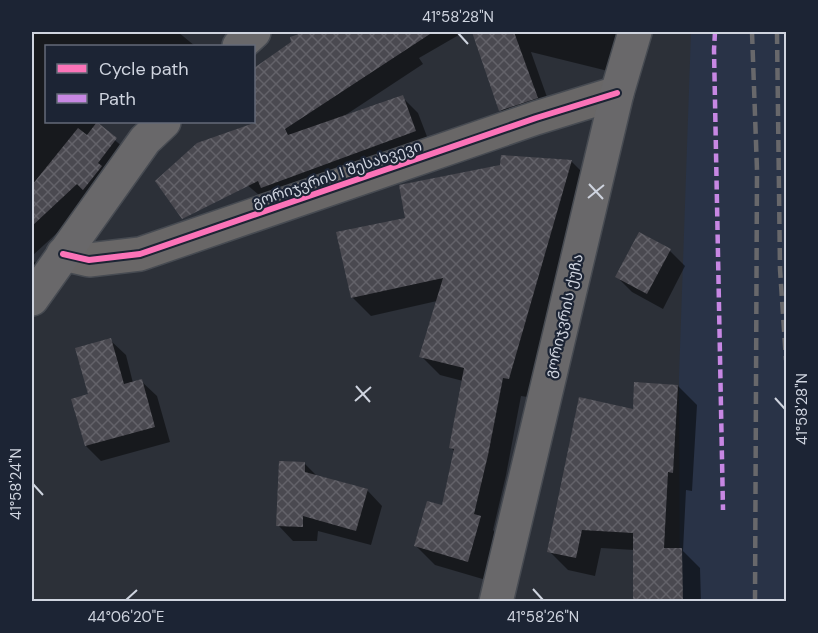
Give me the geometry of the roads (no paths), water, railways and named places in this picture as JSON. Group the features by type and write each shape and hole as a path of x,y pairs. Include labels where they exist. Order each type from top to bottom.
{"main road":[{"path":"240,45 254,32"},
{"name":"გორიჯვრის ქუჩა","path":"496,602 617,93 634,32"},
{"path":"32,299 145,140 163,123"}],"street":[{"name":"გორიჯვრის I შესახვევი","path":"63,254 89,260 140,254 536,118 617,93"}],"railway":[{"path":"752,32 757,170 755,602"},
{"path":"777,32 780,269 786,360"}]}
